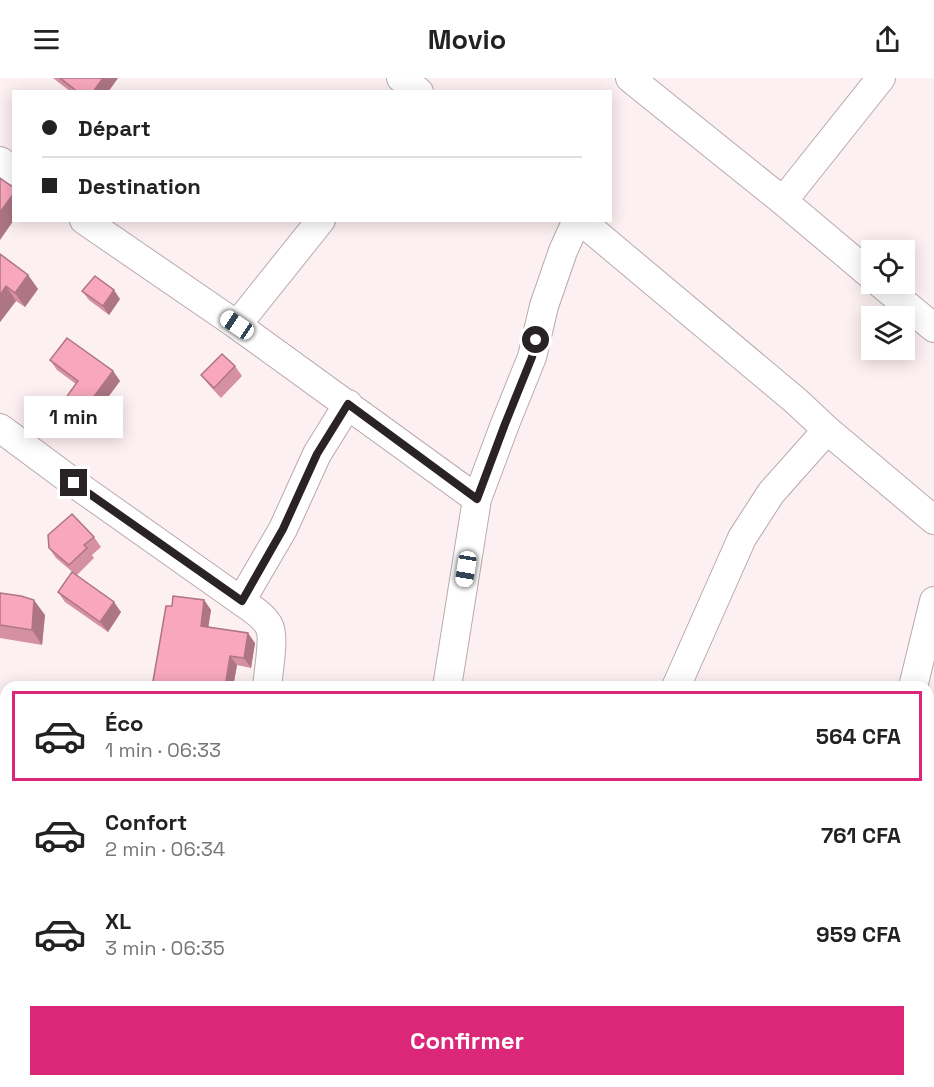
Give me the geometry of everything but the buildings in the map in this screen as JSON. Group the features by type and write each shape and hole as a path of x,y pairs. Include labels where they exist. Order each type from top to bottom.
{"street":[{"path":"630,78 861,267"},
{"path":"783,201 881,78"},
{"path":"87,222 237,325 477,499"},
{"path":"237,325 319,222"},
{"path":"448,681 477,499 532,357 544,306 563,251 577,222"},
{"path":"580,222 796,401 934,520"},
{"path":"893,294 934,328"},
{"path":"242,601 283,529 317,454 348,404"},
{"path":"0,428 242,601 265,620 271,628 272,639 268,681"},
{"path":"679,681 742,538 771,493 827,430"},
{"path":"915,681 934,601"}],"route":[{"path":"74,483 242,601 283,529 317,454 348,404 477,499 532,357 536,340"}]}
